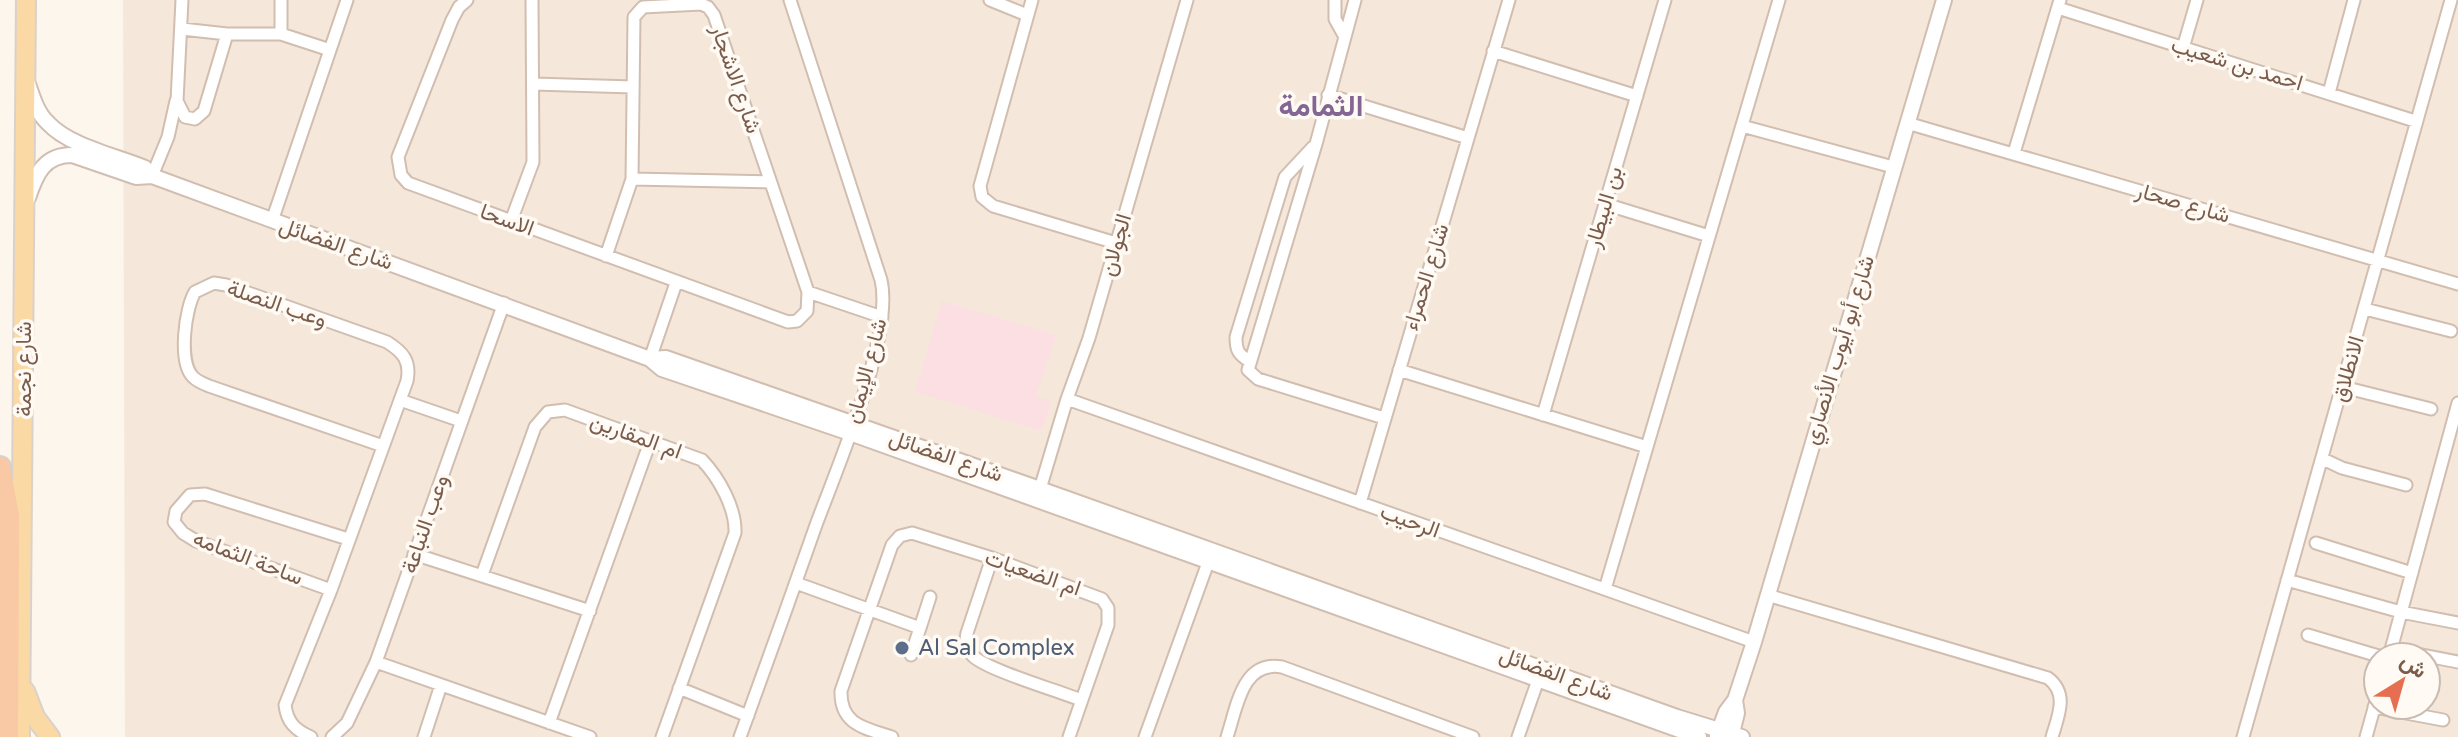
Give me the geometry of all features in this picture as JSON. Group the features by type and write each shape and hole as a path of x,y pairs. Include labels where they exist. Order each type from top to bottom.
{"highway":[{"path":"0,467 9,516 13,734"}],"main road":[{"name":"شارع نجمة","path":"13,734 22,682 26,0"},
{"path":"22,682 35,717 50,737"}],"street":[{"path":"182,0 178,107 185,117 195,119 201,115 227,34"},
{"path":"281,0 281,34"},
{"path":"272,221 347,0"},
{"name":"الاسحا","path":"467,0 452,20 398,157 398,166 408,183 788,322 797,321 807,311 808,292"},
{"path":"511,221 533,162 532,0 517,0"},
{"name":"شارع الإيمان","path":"740,737 851,428 878,341 884,292 790,0"},
{"path":"990,0 1027,15"},
{"path":"1032,0 980,186 982,197 993,206 1116,243"},
{"name":"الجولان","path":"1040,489 1089,338 1187,0"},
{"path":"1335,0 1335,19 1345,37"},
{"path":"1355,0 1316,144 1248,370 1258,379 1384,418"},
{"name":"شارع الحمراء","path":"1360,503 1509,0"},
{"name":"بن البيطار","path":"1543,415 1665,0"},
{"path":"1605,589 1779,0"},
{"name":"شارع أبو أيوب الأنصاري","path":"1728,735 1726,712 1735,700 1754,642 1944,0"},
{"path":"2183,48 2197,0"},
{"path":"2329,93 2354,0"},
{"name":"الانطلاق","path":"2243,737 2451,0"},
{"name":"شارع الاشجار","path":"606,256 632,179 634,17 637,10 643,7 701,4 714,15 808,292"},
{"path":"2014,153 2059,4"},
{"name":"احمد بن شعيب","path":"2059,4 2183,48 2415,121"},
{"path":"182,29 227,34 281,34 330,50"},
{"path":"1493,51 1637,96"},
{"name":"شارع الفضائل","path":"25,76 40,113 53,128 74,140 145,168 152,176"},
{"path":"534,84 633,87"},
{"path":"1328,95 1468,138"},
{"path":"152,176 168,137 178,96"},
{"name":"شارع صحار","path":"1907,123 2458,284"},
{"path":"1742,126 1893,167"},
{"path":"1249,361 1239,354 1236,337 1285,177 1316,144"},
{"name":"شارع الفضائل","path":"25,204 32,185 45,165 61,155 72,155 136,177 152,176 650,359 666,358 864,433 909,448 917,445 1211,556 1728,735"},
{"path":"632,179 770,182"},
{"path":"1605,204 1709,236"},
{"name":"وعب النصلة","path":"311,737 293,727 286,715 285,705 331,590 400,400 409,370 406,358 387,342 226,285 214,283 195,292 190,301 184,361 193,377 209,386 383,446"},
{"path":"676,283 650,359 662,369 781,409 851,428 990,484 1211,556 1538,680 1699,737"},
{"path":"808,292 882,317"},
{"name":"وعب النباعة","path":"332,737 347,723 376,662 504,303"},
{"path":"2365,309 2451,331"},
{"path":"1399,370 1647,447"},
{"path":"2343,387 2431,409"},
{"name":"الرحيب","path":"1067,399 1754,642"},
{"path":"400,400 461,421"},
{"path":"2391,641 2456,422 2458,403"},
{"name":"ام المقارين","path":"482,575 535,427 548,412 565,410 702,460 712,471 734,514 735,524 732,542 662,737"},
{"path":"549,723 650,442"},
{"path":"2322,463 2336,470 2342,468 2406,485"},
{"path":"990,484 996,482 1034,493 1040,489"},
{"name":"ساحة الثمامه","path":"331,590 196,541 183,533 174,522 176,511 190,495 205,494 348,539"},
{"name":"ام الضعيات","path":"892,737 850,719 843,711 841,691 892,545 906,533 992,558 1102,599 1108,608 1108,625 1069,737"},
{"path":"2316,543 2387,564 2394,563 2412,571"},
{"path":"414,554 590,611"},
{"path":"1145,737 1211,556"},
{"path":"992,558 967,633 965,642 968,650 983,663 1081,700"},
{"path":"2287,580 2401,612 2458,623"},
{"path":"796,583 920,628"},
{"path":"1767,595 2048,678 2058,689 2061,703 2052,737"},
{"path":"911,655 930,597"},
{"path":"2308,635 2362,648"},
{"path":"376,662 590,737"},
{"path":"1227,737 1251,674 1269,665 1282,667 1447,733 1473,737"},
{"path":"1518,737 1538,680 1547,676 1572,685 1585,685"},
{"path":"424,737 441,685"},
{"path":"679,688 748,716"}],"shaded area":[{"path":"123,0 2458,0 2458,737 125,737"},
{"path":"942,301 1057,335 1036,396 1051,401 1042,431 915,392"}],"place":[{"name":"Al Sal Complex","path":"902,648"}],"district":[{"name":"الثمامة","path":"1321,106"}]}
